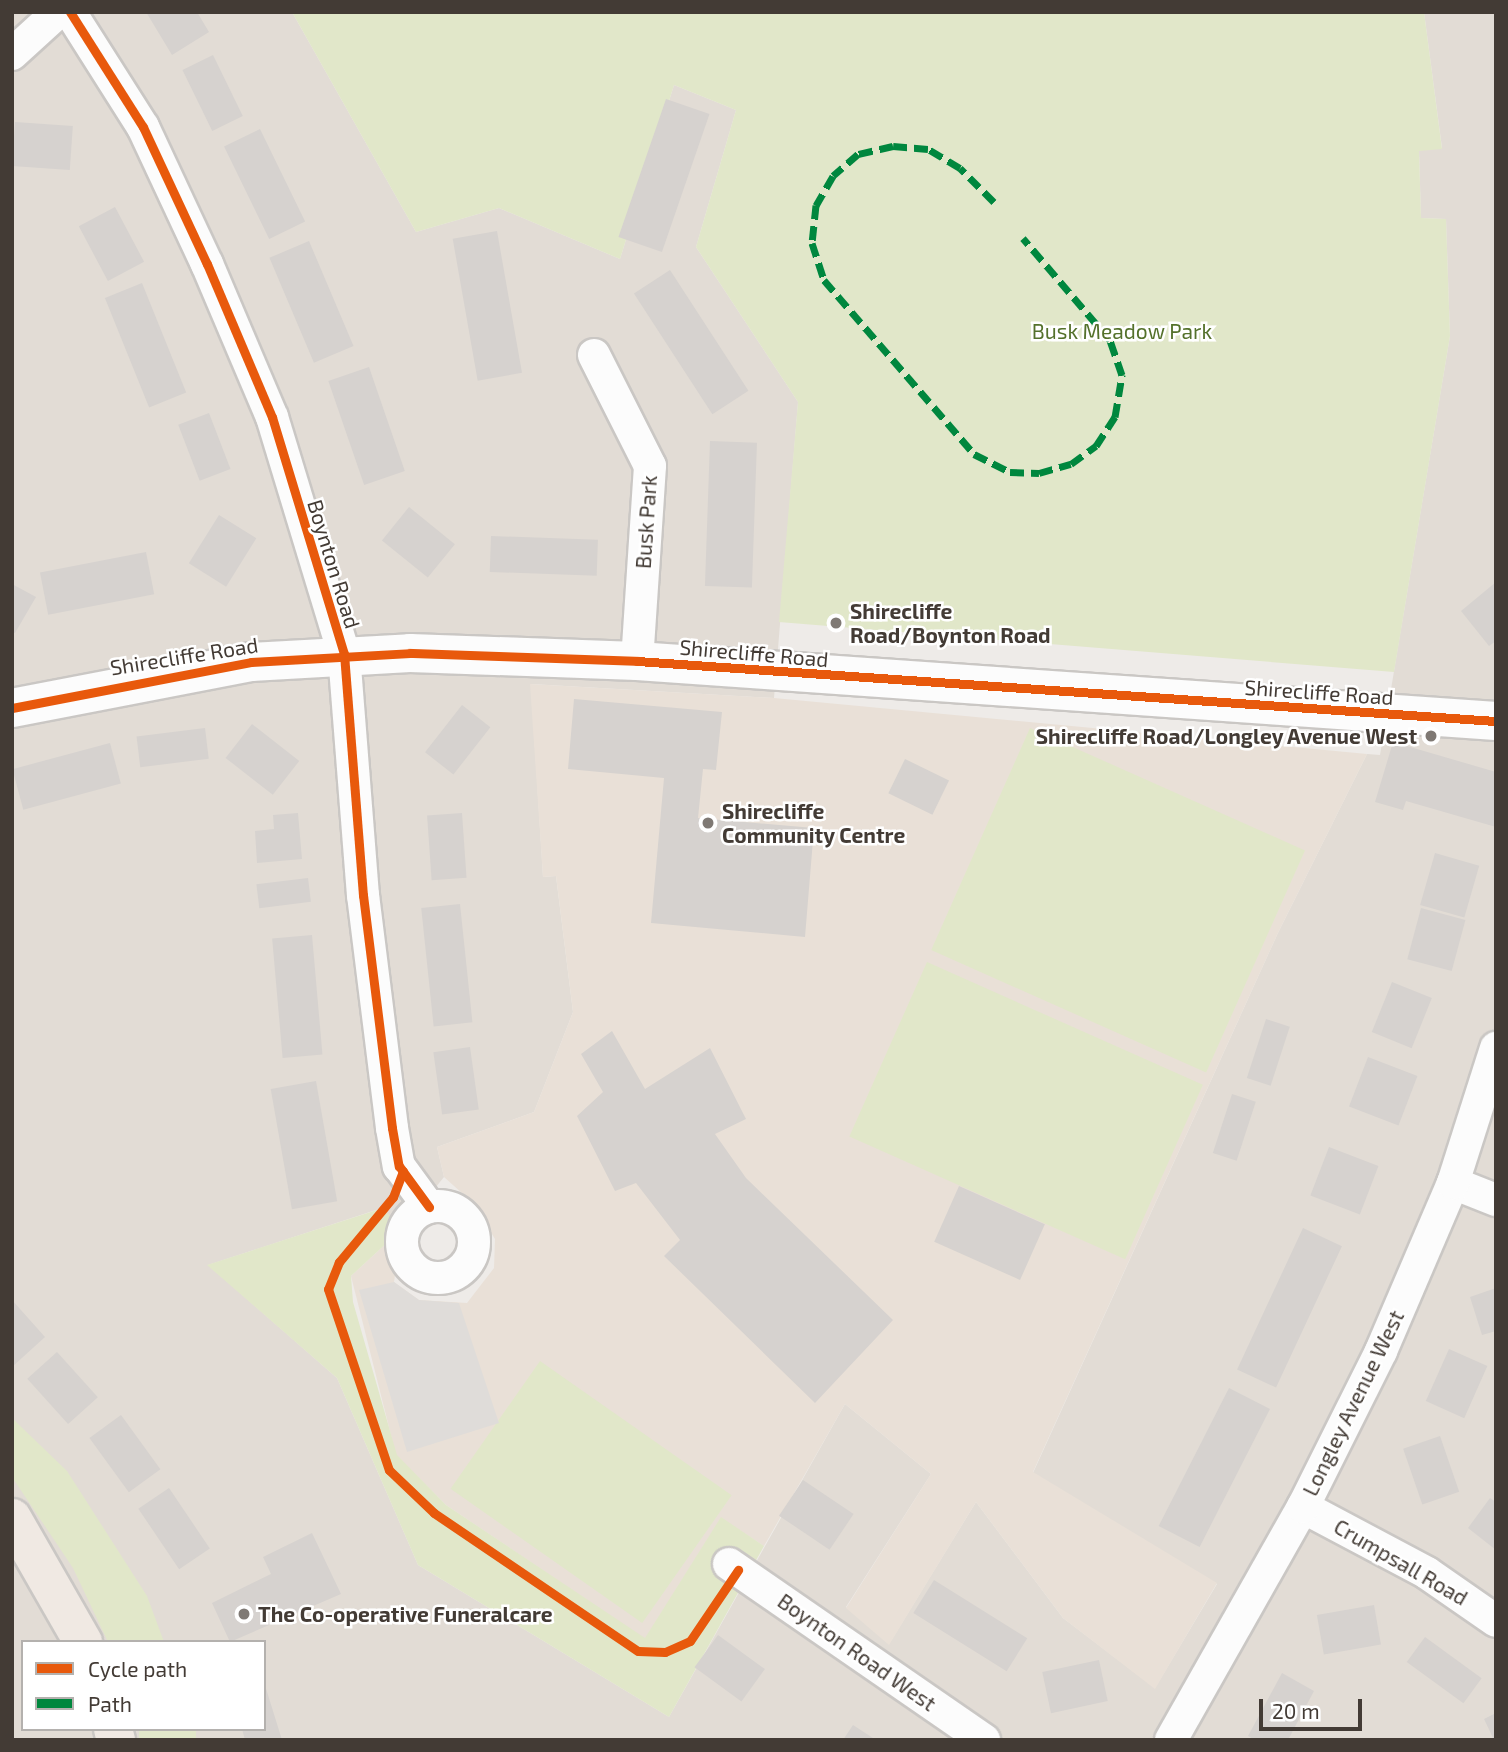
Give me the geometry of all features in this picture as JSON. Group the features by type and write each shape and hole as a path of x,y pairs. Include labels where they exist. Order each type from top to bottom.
{"main road":[{"path":"12,1518 82,1640"}],"street":[{"path":"12,54 58,12"},
{"name":"Boynton Road","path":"70,12 143,127 207,264 272,417 344,654 363,895 392,1128 399,1166 429,1207"},
{"name":"Busk Park","path":"594,355 650,466 637,660"},
{"name":"Shirecliffe Road","path":"12,708 132,680 344,654 637,660 1496,721"},
{"name":"Longley Avenue West","path":"1171,1740 1303,1507 1381,1351 1452,1183 1496,1048"},
{"path":"1452,1183 1496,1200"},
{"name":"Crumpsall Road","path":"1303,1507 1427,1573 1496,1621"},
{"name":"Boynton Road West","path":"729,1564 984,1740"}],"shaded area":[{"path":"12,12 292,12 416,232 499,208 620,259 674,85 736,110 696,247 798,402 774,698 531,684 543,877 556,876 573,1012 534,1112 437,1147 444,1177 402,1229 382,1208 208,1265 337,1378 418,1565 669,1717 845,1404 931,1474 846,1607 889,1644 976,1502 1063,1618 1155,1688 1217,1584 1033,1473 1277,935 1367,754 1380,755 1450,336 1446,219 1421,218 1419,150 1442,148 1424,12 1496,12 1496,1740 12,1740"},
{"path":"530,684 774,698 1367,754 1277,935 1033,1472 1217,1583 1155,1689 1063,1618 976,1502 889,1645 846,1608 931,1474 845,1404 764,1546 721,1518 645,1639 446,1505 396,1455 351,1276 402,1229 394,1282 419,1300 467,1303 494,1268 495,1239 473,1203 444,1177 437,1147 534,1112 573,1012 556,876 543,877"},
{"path":"394,1282 419,1300 459,1303 499,1423 407,1452 359,1290"}],"green space":[{"name":"Busk Meadow Park","path":"292,12 1424,12 1442,149 1419,151 1421,218 1446,219 1450,336 1394,672 779,622 798,402 696,247 736,110 674,85 620,259 499,208 416,232"},
{"path":"1030,728 1305,850 1206,1072 931,950"},
{"path":"927,962 1203,1085 1125,1259 849,1136"},
{"path":"383,1208 402,1229 351,1276 353,1302 397,1455 446,1505 645,1638 721,1517 764,1546 669,1717 418,1565 337,1378 207,1265"},
{"path":"540,1361 732,1495 642,1623 451,1489"},
{"path":"12,1418 67,1471 147,1596 163,1640 107,1640 73,1568 12,1477"},
{"path":"139,1731 196,1731 196,1740 139,1740"}],"building":[{"path":"146,12 197,12 209,32 172,55"},
{"path":"213,55 243,116 212,131 182,70"},
{"path":"666,99 709,114 662,252 618,237"},
{"path":"15,122 73,126 70,170 12,166"},
{"path":"260,129 305,222 269,239 224,147"},
{"path":"115,207 144,262 108,281 79,226"},
{"path":"497,231 522,373 478,381 453,239"},
{"path":"309,241 354,346 314,363 269,258"},
{"path":"670,270 748,391 712,414 634,293"},
{"path":"142,283 186,392 149,407 105,298"},
{"path":"369,367 405,471 364,485 328,381"},
{"path":"209,413 231,469 200,481 178,425"},
{"path":"710,441 757,443 752,588 705,586"},
{"path":"409,507 455,544 428,578 382,540"},
{"path":"219,515 256,538 226,587 189,563"},
{"path":"491,536 598,540 597,576 490,572"},
{"path":"146,552 154,594 48,615 40,573"},
{"path":"1496,582 1496,641 1489,646 1461,611"},
{"path":"12,584 36,597 15,633 12,632"},
{"name":"Shirecliffe Community Centre","path":"574,699 722,712 716,770 703,769 698,818 814,828 805,937 651,923 664,778 568,769"},
{"path":"462,705 490,727 453,774 425,752"},
{"path":"252,724 299,761 273,795 226,758"},
{"path":"205,728 209,759 140,767 137,736"},
{"path":"1393,742 1496,772 1496,827 1406,801 1403,810 1375,802"},
{"path":"110,743 121,784 23,810 12,769"},
{"path":"905,759 949,780 932,815 888,793"},
{"path":"298,813 302,859 257,863 255,831 274,829 273,815"},
{"path":"462,813 467,878 432,880 427,815"},
{"path":"1435,853 1479,866 1464,918 1420,905"},
{"path":"308,878 311,902 259,908 256,884"},
{"path":"460,904 472,1022 434,1026 421,908"},
{"path":"1421,908 1465,920 1452,971 1407,959"},
{"path":"312,935 322,1055 283,1058 272,938"},
{"path":"1392,982 1432,998 1412,1048 1372,1032"},
{"path":"1266,1019 1290,1027 1271,1086 1247,1078"},
{"path":"612,1031 645,1089 710,1048 746,1119 715,1134 746,1178 893,1320 815,1403 664,1256 680,1240 636,1183 615,1191 577,1116 603,1092 581,1054"},
{"path":"470,1047 479,1109 442,1115 433,1052"},
{"path":"1368,1057 1417,1076 1398,1125 1349,1106"},
{"path":"316,1081 337,1201 292,1209 271,1089"},
{"path":"1232,1094 1256,1102 1237,1161 1213,1153"},
{"path":"1329,1147 1378,1166 1360,1215 1310,1196"},
{"path":"959,1186 1045,1224 1020,1280 934,1242"},
{"path":"1303,1228 1342,1246 1276,1388 1237,1369"},
{"path":"1496,1288 1496,1331 1482,1335 1470,1297"},
{"path":"12,1300 45,1337 12,1367"},
{"path":"1449,1349 1487,1366 1464,1418 1426,1401"},
{"path":"57,1352 98,1397 68,1424 27,1379"},
{"path":"1229,1388 1270,1409 1200,1547 1159,1526"},
{"path":"121,1415 160,1469 129,1492 89,1438"},
{"path":"1440,1436 1459,1492 1422,1504 1403,1449"},
{"path":"803,1480 854,1514 830,1550 779,1516"},
{"path":"169,1488 210,1549 179,1569 138,1509"},
{"path":"1490,1498 1496,1502 1496,1550 1468,1528"},
{"path":"312,1533 341,1594 235,1640 229,1640 212,1603 271,1574 263,1557"},
{"path":"934,1580 1027,1638 1007,1671 913,1613"},
{"path":"1374,1605 1381,1644 1324,1654 1317,1615"},
{"path":"718,1635 765,1669 741,1701 694,1667"},
{"path":"1425,1637 1482,1678 1463,1703 1407,1662"},
{"path":"1099,1660 1108,1701 1051,1713 1042,1672"},
{"path":"1282,1673 1314,1691 1288,1740 1255,1740 1248,1736"},
{"path":"266,1688 282,1740 245,1740 243,1731 266,1731"},
{"path":"1496,1713 1496,1740 1494,1740 1484,1719"},
{"path":"853,1725 876,1740 843,1740"}],"marked path":[{"path":"994,202 960,168 928,149 893,146 858,154 833,176 816,205 812,243 824,280 974,454 1010,472 1039,473 1071,464 1096,446 1115,417 1122,375 1110,340 1023,238"}],"cycle path":[{"path":"70,12 143,127 207,264 272,417 344,654 363,895 392,1128 399,1166 429,1207"},
{"path":"12,708 251,662 410,653 637,661 1496,721"},
{"path":"403,1171 393,1197 339,1262 328,1289 389,1470 434,1513 638,1651 665,1652 690,1641 738,1570"}],"place":[{"name":"Shirecliffe Road/Boynton Road","path":"836,623"},
{"name":"Shirecliffe Road/Longley Avenue West","path":"1431,736"},
{"name":"Shirecliffe Community Centre","path":"708,823"},
{"name":"The Co-operative Funeralcare","path":"244,1614"}]}
